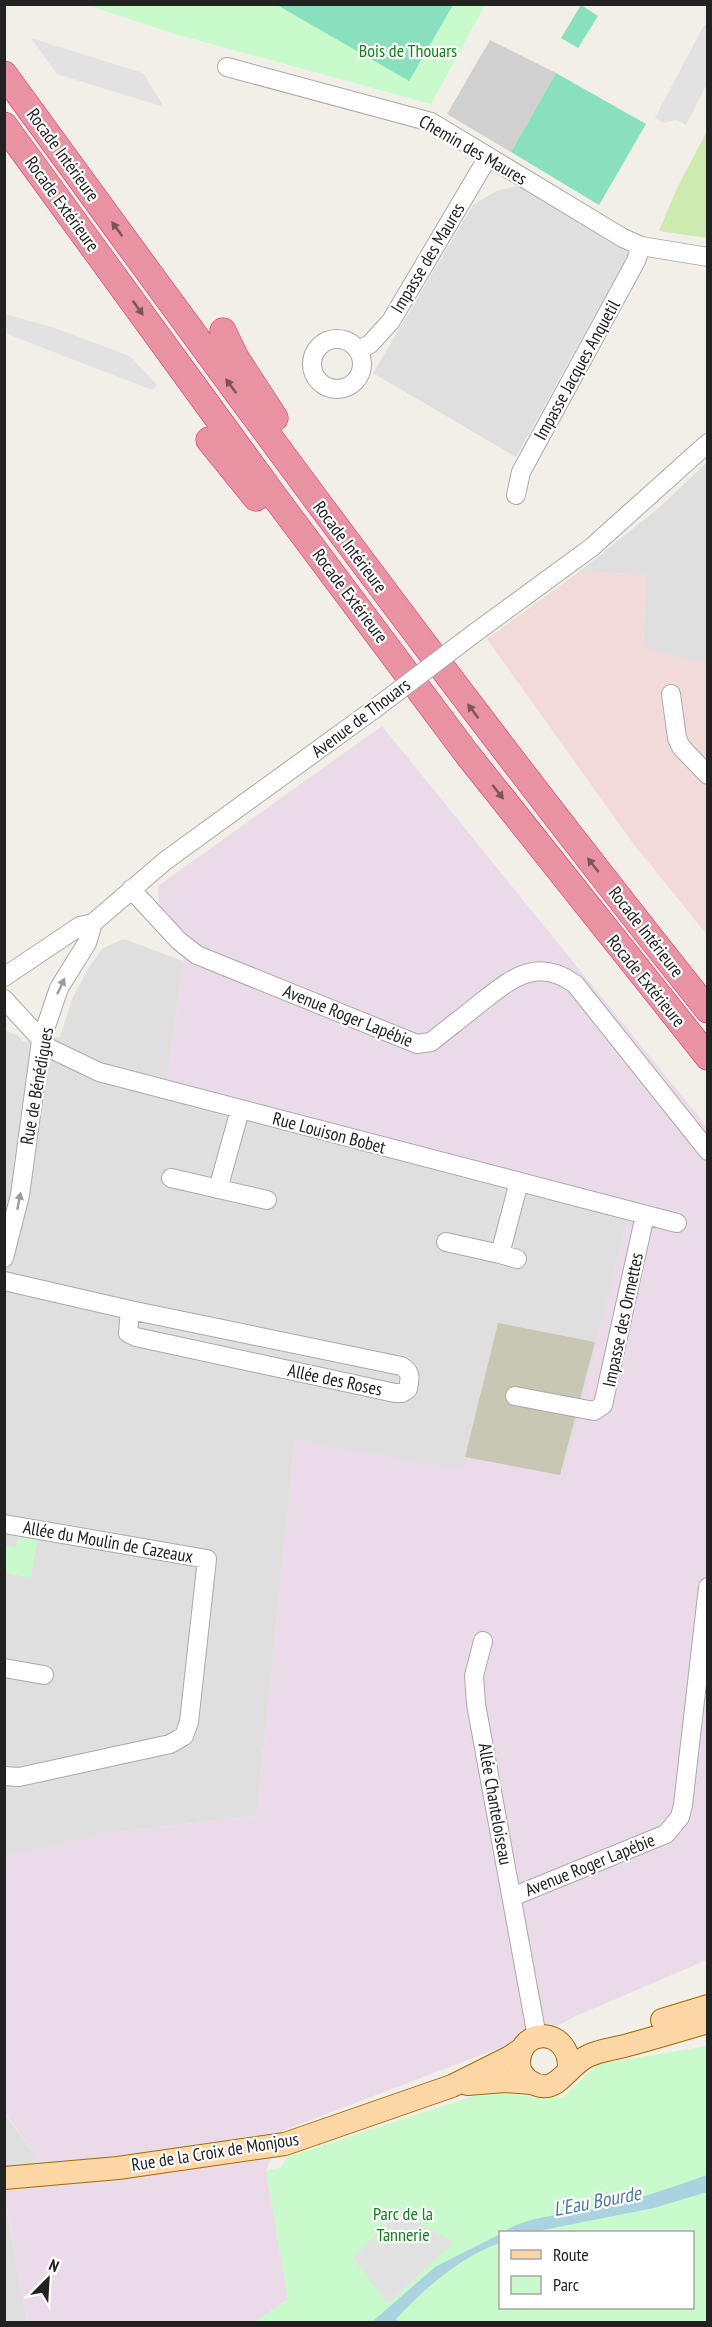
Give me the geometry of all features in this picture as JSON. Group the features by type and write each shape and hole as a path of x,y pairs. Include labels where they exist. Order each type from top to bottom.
{"highway":[{"name":"Rocade Intérieure","path":"4,74 361,562 627,909 708,1010"},
{"name":"Rocade Extérieure","path":"4,125 467,754 708,1057"},
{"path":"223,331 236,358 266,406 309,467 361,562"},
{"path":"209,440 264,508 298,527"},
{"path":"627,909 708,996"}],"main road":[{"path":"562,2044 586,2042 708,2006"},
{"path":"569,2068 567,2052 562,2044 547,2036 529,2043 520,2070 531,2083 555,2084 569,2068 590,2055 708,2022"},
{"name":"Rue de la Croix de Monjous","path":"4,2178 118,2168 285,2144 452,2086 529,2043"},
{"name":"Rue de la Croix de Monjous","path":"452,2086 505,2081 531,2083"}],"street":[{"name":"Chemin des Maures","path":"227,67 431,122 641,246 708,257"},
{"name":"Impasse des Maures","path":"359,350 370,344 391,321 488,157"},
{"name":"Impasse Jacques Anquetil","path":"516,495 521,472 631,270 641,246"},
{"name":"Avenue de Thouars","path":"4,977 80,926 93,923 165,861 592,547 708,443"},
{"path":"672,694 677,738 681,747 708,775"},
{"name":"Avenue Roger Lapébie","path":"131,890 179,941 197,955 417,1044 431,1042 519,975 538,971 566,978 575,984 708,1151"},
{"name":"Rue de Bénédigues","path":"4,1258 20,1195 41,1041 60,988 87,943 93,923"},
{"name":"Rue Louison Bobet","path":"4,999 41,1041 74,1062 99,1072 677,1223"},
{"path":"218,1189 240,1110"},
{"path":"171,1178 267,1200"},
{"path":"500,1254 519,1182"},
{"name":"Impasse des Ormettes","path":"515,1396 594,1411 603,1405 645,1215"},
{"path":"446,1242 518,1259"},
{"name":"Allée des Roses","path":"4,1281 130,1310 400,1366 407,1370 411,1377 408,1389 402,1393 395,1393 136,1337 128,1333 130,1310"},
{"name":"Allée du Moulin de Cazeaux","path":"4,1524 207,1558 189,1722 184,1736 170,1744 19,1777 4,1776"},
{"name":"Avenue Roger Lapébie","path":"512,1897 666,1834 673,1829 683,1805 708,1587"},
{"name":"Allée Chanteloiseau","path":"483,1641 474,1676 476,1704 512,1897 529,2043"},
{"path":"4,1668 44,1675"}],"shaded area":[{"path":"704,25 707,25 707,84 686,125 676,120 664,123 655,118"},
{"path":"31,38 143,73 164,107 57,74"},
{"path":"490,40 556,73 511,152 447,114"},
{"path":"518,186 629,253 516,457 373,373 473,205 496,191"},
{"path":"5,314 52,327 130,356 157,385 152,390 7,334"},
{"path":"707,462 707,664 643,648 646,575 580,571 660,507"},
{"path":"580,571 646,575 643,648 707,664 707,935 632,842 487,639"},
{"path":"382,726 707,1127 707,1960 576,2016 537,2037 499,2048 282,2131 266,2171 288,2299 255,2322 27,2322 5,2198 38,2159 5,2113 4,1857 107,1833 257,1816 295,1440 463,1470 469,1455 564,1473 629,1211 166,1090 183,961 189,936 159,908 158,886"},
{"path":"124,939 183,961 166,1090 632,1210 564,1474 470,1455 463,1471 295,1440 257,1816 107,1833 5,1857 4,1030 19,1036 23,1042 60,1037 72,999 88,969 103,948"},
{"path":"498,1323 595,1342 560,1475 465,1457"},
{"path":"4,2113 38,2159 5,2199 27,2322 5,2322"},
{"path":"398,2212 454,2242 388,2304 353,2258"}],"green space":[{"path":"453,4 409,81 277,5"},
{"name":"Bois de Thouars","path":"87,5 485,5 431,104 175,34"},
{"path":"581,5 598,16 578,48 561,38"},
{"path":"556,73 646,124 599,205 511,152"},
{"path":"707,131 707,238 659,231 677,188"},
{"path":"17,1537 37,1540 31,1578 5,1573 4,1545 16,1547"},
{"name":"Parc de la Tannerie","path":"707,2046 707,2322 255,2322 288,2299 266,2171 282,2167 287,2157 492,2090 521,2096 562,2098 598,2064"}],"water":[{"path":"707,2175 707,2192 654,2208 538,2231 505,2231 524,2222 597,2208"},
{"path":"499,2235 499,2243 471,2256 444,2275 396,2319 399,2322 372,2322 435,2267"}],"water label":[{"name":"L'Eau Bourde","path":"597,2201"}]}
